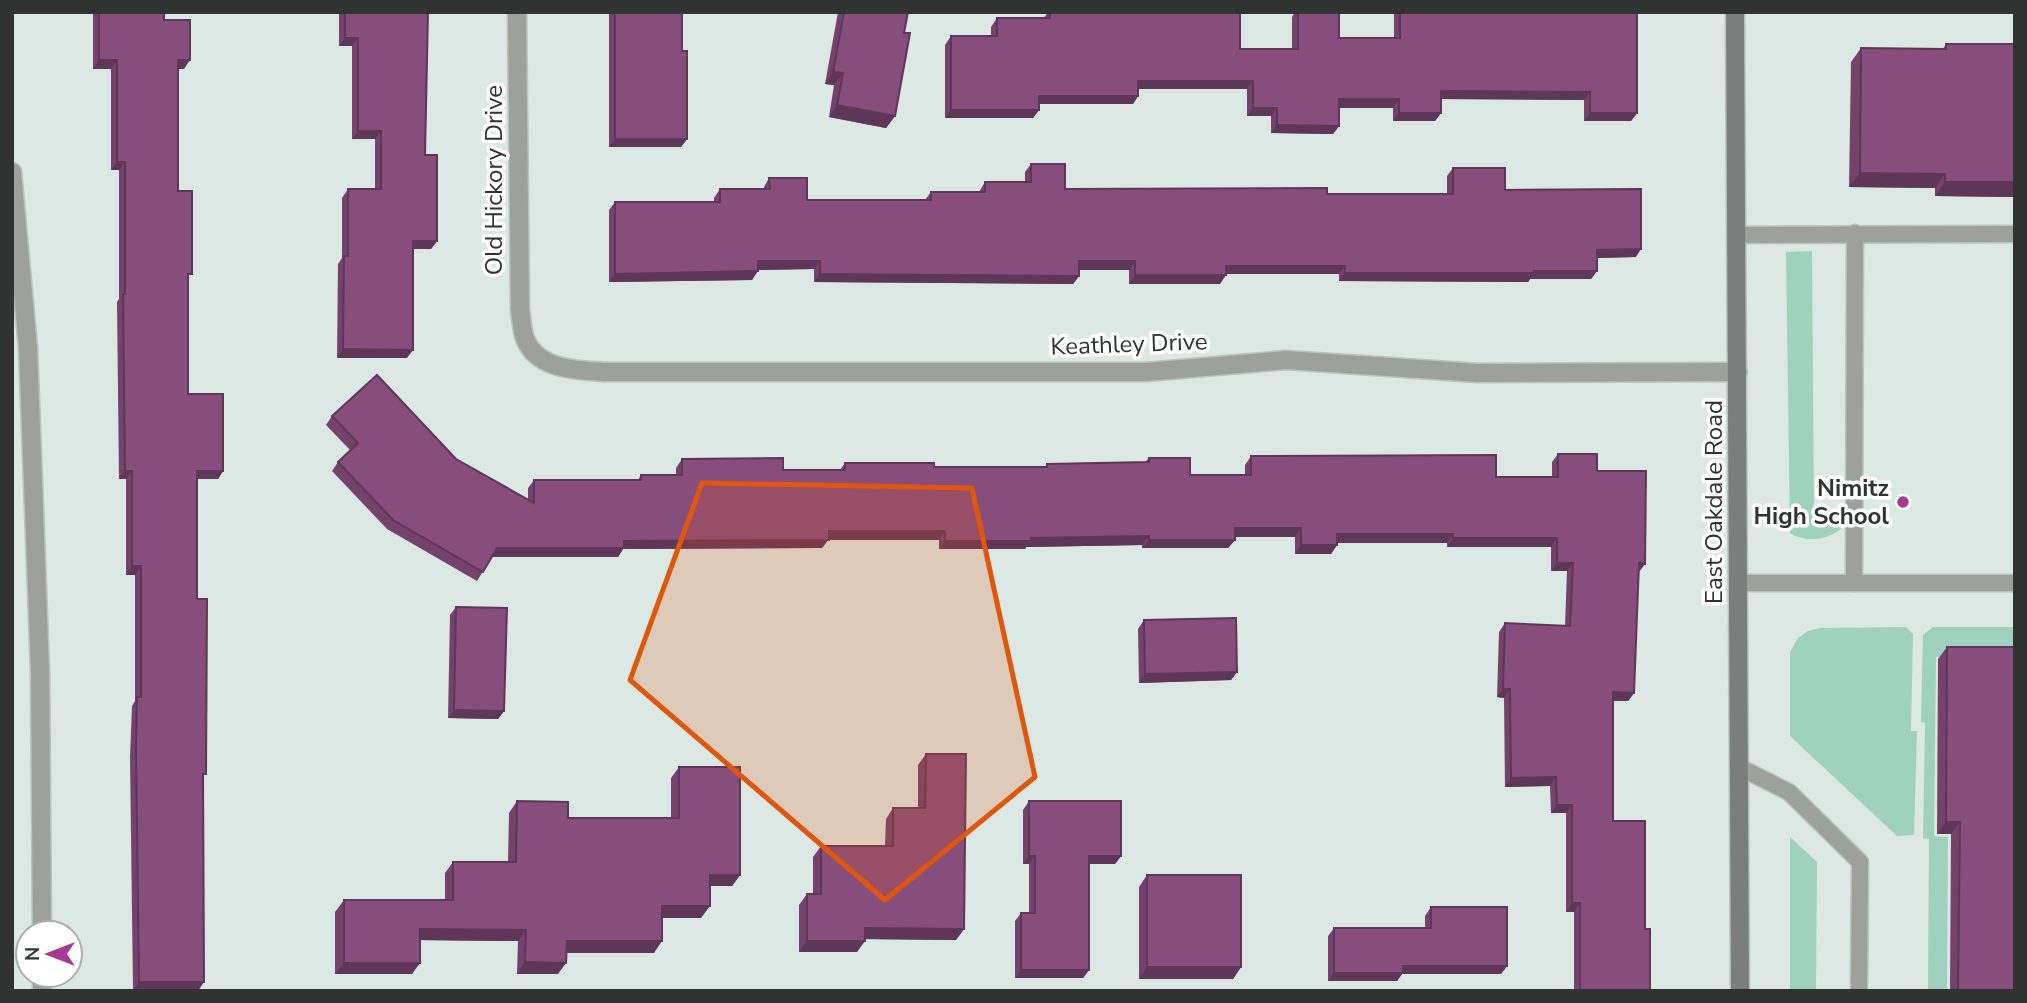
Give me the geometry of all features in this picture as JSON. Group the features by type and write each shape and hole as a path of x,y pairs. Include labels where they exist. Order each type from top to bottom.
{"street":[{"name":"Old Hickory Drive","path":"517,12 520,309 525,337 530,347"},
{"name":"East Oakdale Road","path":"1735,12 1741,991"},
{"path":"12,172 29,388 40,670 42,919"},
{"name":"Keathley Drive","path":"530,347 544,362 571,369 604,372 1146,372 1286,360 1478,373 1738,372"}],"lane":[{"path":"1854,583 1855,233"},
{"path":"1736,235 2015,234"},
{"path":"1739,583 2015,583"},
{"path":"1739,767 1789,792 1860,862 1859,991"}],"highlighted area":[{"path":"702,483 972,488 1035,777 885,900 630,680"}],"green space":[{"path":"1812,251 1814,518 1835,518 1842,524 1841,529 1829,536 1816,539 1790,533 1786,252"},
{"path":"1906,627 1913,634 1911,731 1917,731 1914,835 1897,836 1790,736 1790,652 1798,638 1808,631 1820,628"},
{"path":"1933,627 2015,627 2015,657 1936,657 1934,836 1948,837 1947,991 1928,991 1929,839 1923,838 1925,723 1921,722 1923,635"},
{"path":"1790,837 1817,862 1816,991 1790,991"}],"building":[{"path":"99,12 164,12 164,20 190,20 190,60 178,60 178,191 192,191 192,274 188,274 188,394 223,394 223,471 197,471 197,599 207,599 206,774 203,774 204,982 139,982 136,749 137,697 141,697 141,566 132,566 132,471 125,471 125,162 117,162 117,60 99,60"},
{"path":"345,12 428,12 425,155 437,155 437,241 413,241 413,350 343,349 348,189 381,189 381,131 358,131 358,38 345,38"},
{"path":"615,12 682,12 682,51 687,51 687,139 615,139"},
{"path":"844,12 908,12 904,33 910,33 895,116 837,105 843,73 833,72"},
{"path":"1050,12 1240,12 1240,49 1298,49 1298,12 1339,12 1339,38 1400,38 1400,12 1637,12 1637,113 1590,113 1590,92 1441,91 1441,113 1399,113 1399,99 1339,99 1339,126 1277,125 1277,108 1253,108 1253,81 1138,81 1138,96 1039,96 1039,110 951,110 951,36 997,36 997,18 1050,18"},
{"path":"1946,44 2015,44 2015,182 1945,182 1945,174 1860,173 1861,48 1946,49"},
{"path":"1031,164 1065,164 1065,189 1327,188 1327,194 1453,194 1453,168 1505,168 1505,190 1641,189 1641,249 1597,250 1597,271 1534,273 1345,273 1345,266 1226,266 1226,275 1135,275 1135,261 1079,261 1079,276 820,274 820,261 758,261 758,271 615,274 615,202 720,202 720,189 770,189 769,178 807,178 807,200 931,200 931,192 985,192 985,182 1031,182"},
{"path":"377,375 456,459 534,503 534,480 641,480 641,475 682,475 682,459 783,458 783,470 845,470 845,463 934,463 934,467 1047,467 1047,464 1149,462 1149,458 1190,458 1190,475 1251,475 1251,456 1496,455 1496,477 1558,477 1558,454 1597,454 1597,471 1646,471 1645,564 1639,563 1634,693 1613,692 1613,821 1645,821 1645,929 1650,929 1650,991 1580,991 1580,903 1572,903 1572,805 1557,805 1556,777 1511,778 1510,689 1503,689 1505,623 1570,626 1573,563 1557,563 1557,538 1453,538 1453,534 1337,534 1337,545 1301,545 1301,528 1235,528 1235,540 1149,540 1149,536 1031,538 1031,541 945,541 945,531 829,531 829,540 624,541 624,548 497,548 483,572 393,520 338,462 358,443 332,416"},
{"path":"456,607 507,608 504,711 454,710"},
{"path":"1236,618 1237,672 1145,674 1144,620"},
{"path":"1947,647 2015,647 2015,991 1958,991 1960,822 1946,822"},
{"path":"926,754 966,754 964,929 865,928 865,941 807,941 807,894 821,894 821,846 893,846 893,808 925,808"},
{"path":"679,767 740,767 740,875 710,875 710,906 662,906 662,941 567,941 566,963 525,962 526,930 420,929 420,963 344,963 344,900 453,900 453,862 516,862 517,801 568,802 568,818 679,818"},
{"path":"1029,801 1121,801 1121,856 1089,856 1089,970 1021,970 1021,913 1035,913 1035,856 1029,856"},
{"path":"1147,875 1241,875 1241,967 1147,967"},
{"path":"1431,907 1507,907 1507,966 1403,966 1403,973 1334,973 1334,928 1431,928"}],"place":[{"name":"Nimitz High School","path":"1903,502"}]}
